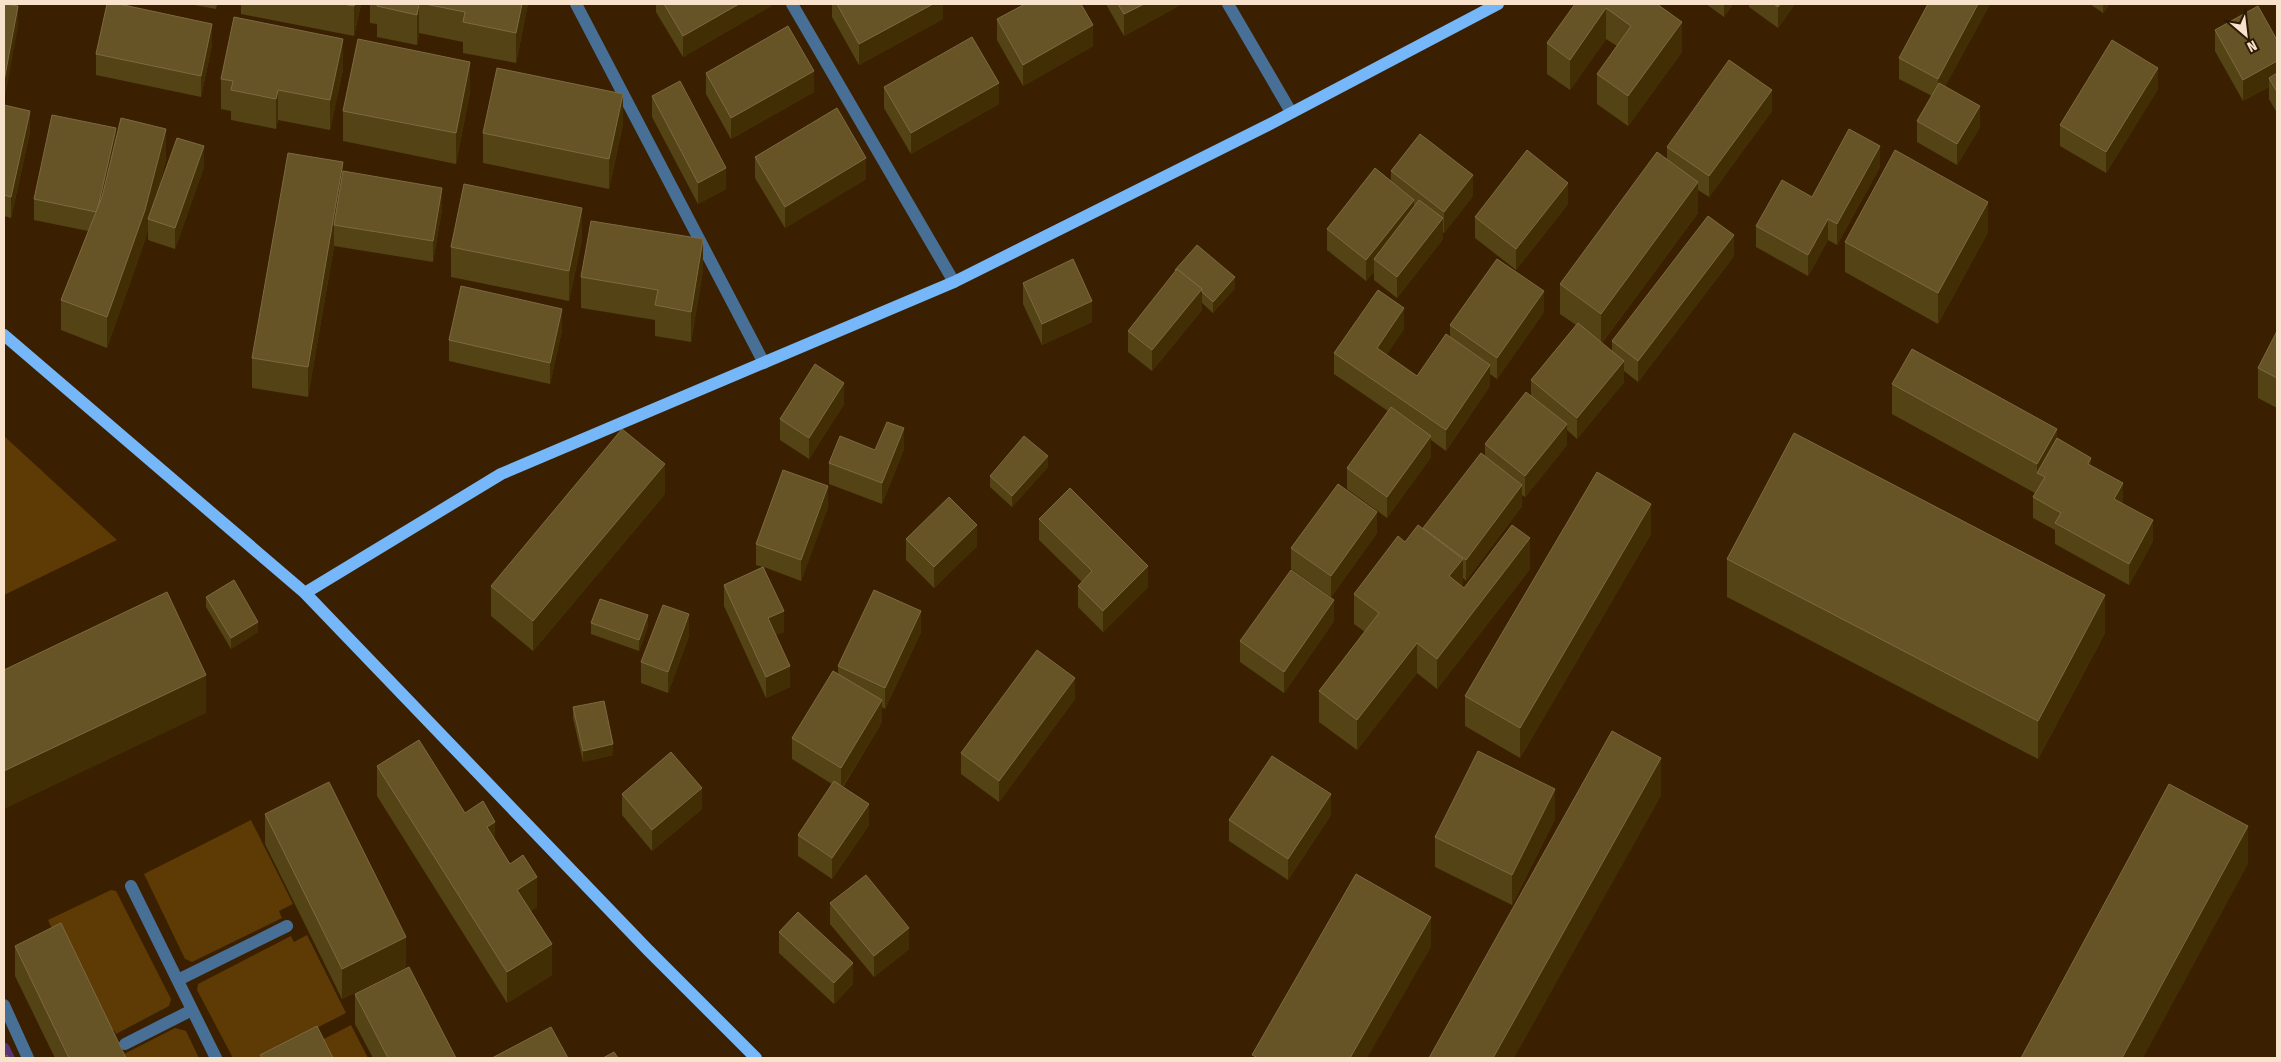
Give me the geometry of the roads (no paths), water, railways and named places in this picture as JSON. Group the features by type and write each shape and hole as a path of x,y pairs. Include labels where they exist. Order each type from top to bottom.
{"main road":[{"path":"305,593 501,474 954,282 1291,112 1498,4"},
{"path":"4,335 305,593 621,922 756,1058"}],"street":[{"path":"576,4 764,363"},
{"path":"792,4 954,282"},
{"path":"1228,4 1291,112"},
{"path":"131,886 216,1058"},
{"path":"178,980 287,926"},
{"path":"4,1005 28,1058"},
{"path":"125,1044 192,1010"}],"waterway":[{"path":"4,1048 9,1058"}]}
